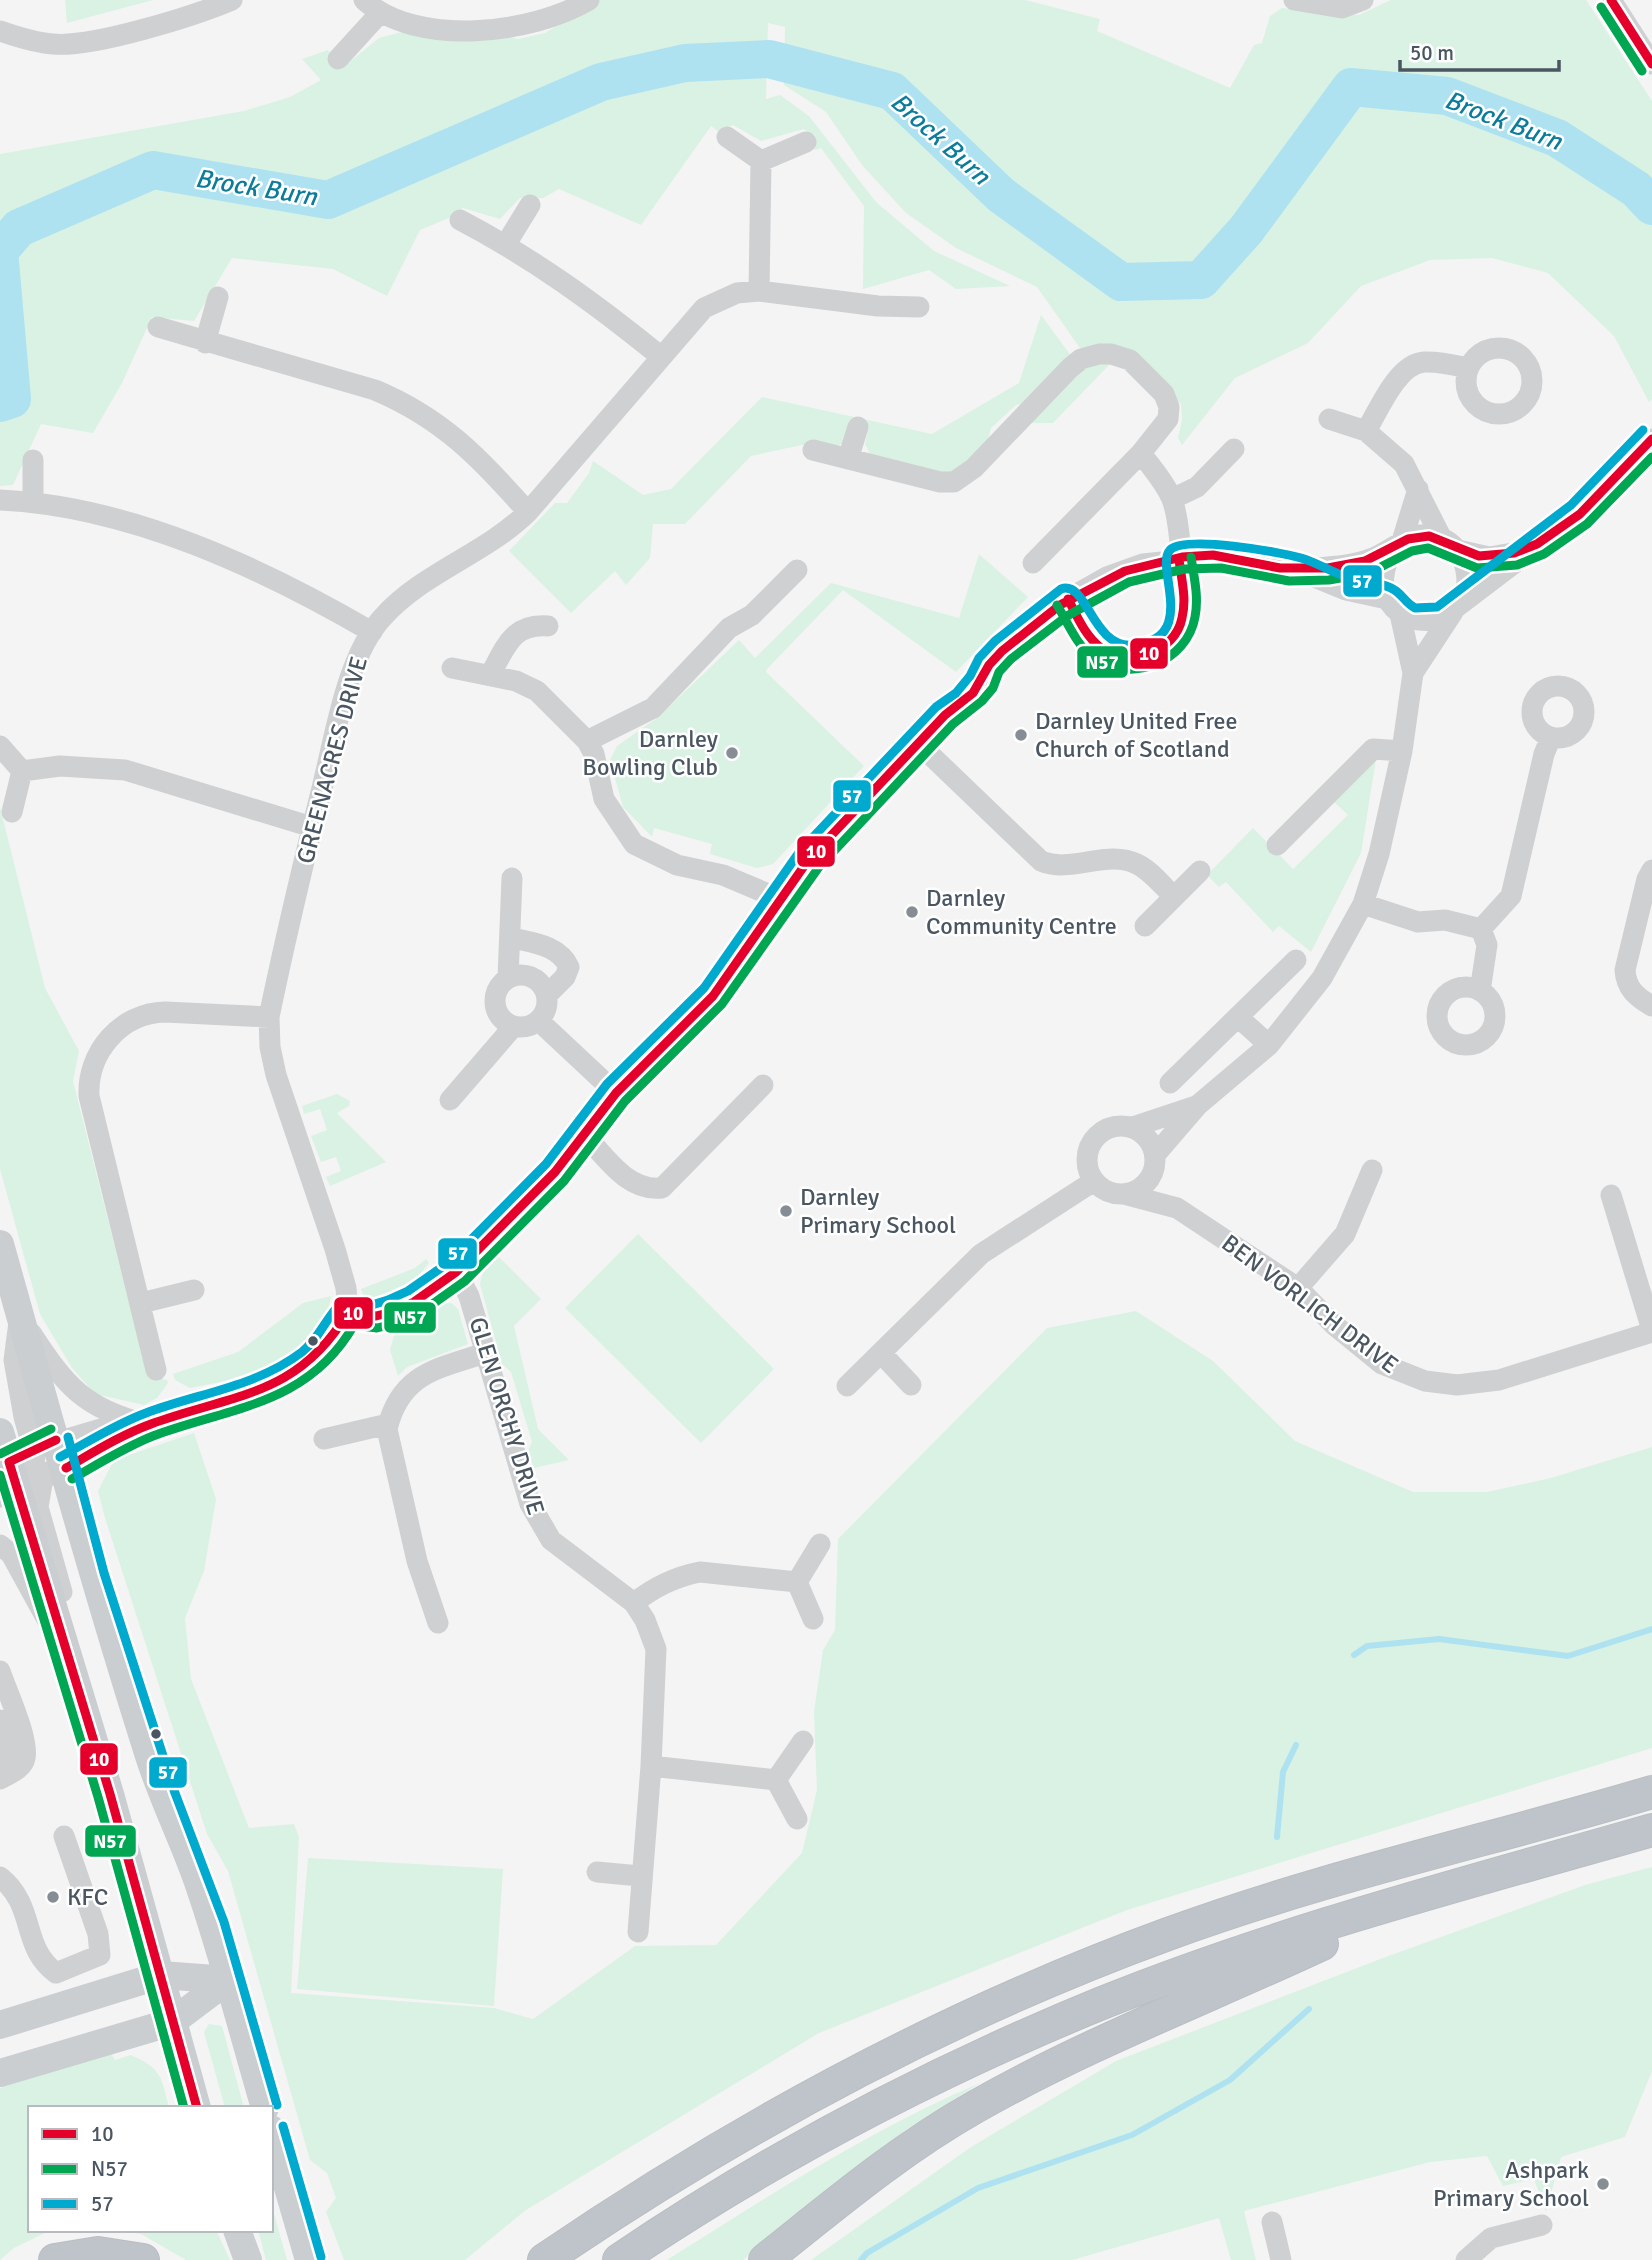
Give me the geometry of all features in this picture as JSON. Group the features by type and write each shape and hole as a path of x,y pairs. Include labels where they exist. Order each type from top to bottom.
{"highway":[{"path":"527,2260 751,2128 918,2039 1093,1963 1266,1900 1652,1792"},
{"path":"619,2260 810,2142 958,2067 1102,2004 1176,1976 1450,1885 1652,1830"},
{"path":"765,2260 885,2164 995,2096 1076,2055 1450,1885"},
{"path":"544,2260 644,2192"},
{"path":"55,2260 98,2253 143,2260"}],"main road":[{"path":"0,1244 20,1315 25,1455 67,1657 161,1975 196,2106"},
{"path":"0,1432 25,1455 31,1484 78,1527 163,1797 209,1914 264,2106"},
{"path":"0,2025 161,1975 228,1980"},
{"path":"0,2073 172,2022 228,1980"},
{"path":"273,2136 309,2260"},
{"path":"238,2232 248,2260"}],"street":[{"path":"0,31 33,41 81,44 160,24 232,0"},
{"path":"338,60 372,7 447,31 488,31 563,15 589,0"},
{"path":"1294,0 1342,8 1363,0"},
{"path":"1611,0 1652,64"},
{"path":"727,136 761,161"},
{"path":"761,161 806,142"},
{"path":"759,291 761,161"},
{"path":"506,244 530,205"},
{"path":"460,220 506,244 568,284 660,356"},
{"name":"GREENACRES DRIVE","path":"348,1312 346,1288 335,1249 276,1075 269,1017 312,827 350,681 372,632 391,609 431,575 498,538 528,512 704,308 737,293 759,291 878,306 919,307"},
{"path":"205,343 218,297"},
{"path":"158,327 205,343 363,386 406,403 439,423 467,447 528,512"},
{"path":"813,450 940,482 954,482 974,468 1081,359 1111,354 1130,360 1164,394 1169,407 1168,419 1141,453 1033,563"},
{"path":"1366,431 1398,375 1411,365 1431,362 1468,368"},
{"path":"1329,419 1366,431 1404,464 1468,573 1458,605 1413,673"},
{"path":"848,458 858,427"},
{"path":"31,1484 148,1425 228,1403 289,1377 313,1362 328,1346 348,1312 376,1316 392,1312 414,1302 456,1272 555,1172 617,1093 713,996 809,859 918,743 981,683 988,666 1004,650 1069,599 1107,577 1143,564 1219,556 1297,570 1394,606 1427,622 1458,605 1579,514 1652,439"},
{"path":"1172,499 1197,487 1234,449"},
{"path":"1069,599 1088,636 1102,650 1120,657 1140,658 1165,645 1181,621 1184,602 1172,499 1141,453"},
{"path":"33,460 33,502"},
{"path":"1198,1105 1133,1127 1110,1127 1093,1140 1087,1161 1094,1181 1107,1191 1124,1194 1143,1186 1155,1162 1198,1105 1269,1045 1322,978 1363,904 1379,854 1402,751 1413,673 1383,573 1384,564 1398,545 1418,489"},
{"path":"0,500 33,502 88,513 175,538 304,592 372,632"},
{"path":"1297,570 1343,566 1371,559 1422,535 1489,557 1527,551"},
{"path":"587,741 653,708 729,628 752,615 797,570"},
{"path":"491,675 517,632 532,625 548,626"},
{"path":"452,668 491,675 537,691 587,741 594,754 604,799 634,844 677,865 723,875 780,899"},
{"path":"1481,929 1511,897 1544,754 1551,737"},
{"path":"918,743 1041,861 1054,867 1120,859 1135,863 1173,896"},
{"path":"0,746 22,771"},
{"path":"1277,845 1373,749 1402,751"},
{"path":"22,771 60,766 125,770 312,827"},
{"path":"12,812 22,771"},
{"path":"1652,870 1647,880 1625,970 1626,982 1634,993 1652,1006"},
{"path":"1144,926 1200,871"},
{"path":"508,978 512,938 512,878"},
{"path":"1363,904 1418,922 1445,920 1481,929"},
{"path":"1480,990 1487,945 1481,929"},
{"path":"512,938 548,946 566,961 569,967 565,977 547,995 545,1013 539,1021 527,1027 513,1027 500,1018 495,1004 498,988 508,978 527,975 536,979 547,995"},
{"path":"1170,1083 1296,960"},
{"path":"156,1370 89,1096 88,1078 92,1063 121,1027 149,1014 164,1012 269,1017"},
{"path":"1238,1018 1269,1045"},
{"path":"539,1021 617,1093"},
{"path":"450,1100 513,1027"},
{"path":"583,1133 630,1182 647,1190 662,1188 763,1085"},
{"path":"1133,1127 1148,1138 1155,1162"},
{"name":"BEN VORLICH DRIVE","path":"1155,1162 1163,1189 1177,1208"},
{"path":"1298,1288 1345,1234 1372,1170"},
{"path":"847,1386 981,1254 1094,1181"},
{"name":"BEN VORLICH DRIVE","path":"1124,1194 1177,1208 1298,1288 1333,1324 1382,1364 1406,1375 1457,1385 1499,1380 1652,1331"},
{"path":"1612,1195 1652,1331"},
{"name":"GLEN ORCHY DRIVE","path":"456,1272 469,1296 488,1352 513,1451 530,1504 540,1524 551,1540 634,1603 645,1620 656,1649 651,1766 640,1876 638,1932"},
{"path":"141,1304 194,1290"},
{"path":"20,1315 47,1357 83,1399 118,1417 148,1425"},
{"path":"438,1623 417,1561 388,1424 396,1402 412,1381 426,1373 488,1352"},
{"path":"881,1353 911,1385"},
{"path":"324,1439 388,1424"},
{"path":"25,1455 104,1428 148,1425"},
{"path":"797,1582 820,1544"},
{"path":"0,1545 11,1554 67,1657"},
{"path":"634,1603 652,1589 685,1575 700,1572 797,1582"},
{"path":"797,1582 813,1619"},
{"path":"0,1671 25,1743 25,1758 21,1766 0,1779"},
{"path":"0,1720 8,1759 0,1766"},
{"path":"776,1780 803,1741"},
{"path":"651,1766 776,1780"},
{"path":"776,1780 797,1819"},
{"path":"0,1877 16,1890 40,1961 56,1973 100,1955 98,1934 64,1836"},
{"path":"597,1872 640,1876"},
{"path":"1272,2222 1281,2260"},
{"path":"1466,2260 1491,2238 1542,2225"}],"green space":[{"path":"65,0 153,0 67,23"},
{"path":"600,0 1025,0 1100,19 1097,31 1230,88 1254,45 1262,43 1270,16 1282,8 1359,15 1391,0 1586,0 1652,101 1652,399 1649,402 1614,336 1548,273 1492,258 1430,260 1361,286 1308,343 1235,378 1182,445 1178,438 1182,420 1181,404 1117,348 1080,348 1037,287 956,248 906,213 862,165 826,112 784,85 785,27 768,23 766,99 780,95 809,116 876,202 934,251 1010,286 956,289 929,270 863,289 864,206 821,148 815,150 812,135 804,129 761,141 733,125 719,132 711,126 641,225 559,189 543,198 520,198 500,219 463,208 449,218 420,230 387,296 333,269 232,258 194,321 152,317 122,383 93,433 41,424 13,485 0,486 0,154 244,111 290,97 321,80 302,59 328,50 342,68 379,38 402,32 500,34 518,39 545,33"},
{"path":"1041,315 1072,357 1031,402 1016,405 991,428 987,444 956,474 942,476 870,454 865,444 869,427 851,422 843,443 835,448 811,443 751,456 685,524 653,524 650,558 626,585 615,571 571,613 509,551 555,503 567,503 589,473 593,461 643,495 671,489 762,397 932,434 1019,383"},
{"path":"1090,360 1110,364 1053,423 1025,423"},
{"name":"Darnley Bowling Club","path":"979,554 1028,597 956,672 843,590 767,669 766,672 864,766 773,864 757,868 710,854 712,844 654,828 652,837 623,807 610,760 617,746 657,718 739,640 755,658 831,583 959,618"},
{"path":"1376,759 1361,853 1311,952 1279,926 1273,932 1226,882 1219,887 1207,875 1253,828 1293,869 1348,815 1334,802"},
{"path":"0,807 45,988 79,1051 73,1081 147,1375 167,1380 168,1383 157,1398 144,1405 95,1394 72,1368 40,1314 0,1169"},
{"path":"337,1094 350,1101 349,1106 337,1113 386,1162 330,1186 326,1177 341,1171 336,1157 321,1162 311,1136 327,1130 320,1109 304,1114 302,1106"},
{"path":"638,1234 774,1369 701,1443 565,1308"},
{"path":"497,1255 541,1299 514,1326 538,1429 569,1460 534,1468 528,1451 532,1442 511,1372 502,1364 480,1284 483,1269"},
{"path":"426,1259 429,1263 406,1291 368,1299 363,1295 361,1289 415,1268"},
{"path":"331,1296 325,1328 304,1348 279,1362 246,1377 190,1388 175,1380 173,1374 238,1352 303,1303"},
{"path":"451,1303 458,1309 468,1344 407,1367 398,1376 390,1350 394,1336 442,1304"},
{"path":"1136,1311 1213,1361 1295,1441 1413,1492 1487,1492 1551,1478 1652,1447 1652,1748 1127,1910 819,2033 526,2210 465,2260 344,2260 326,2212 336,2198 327,2173 310,2160 228,1871 207,1834 105,1518 98,1491 114,1460 194,1433 216,1499 204,1571 185,1618 191,1679 249,1828 294,1824 299,1837 291,1993 494,2008 533,2019 635,1946 716,1945 802,1853 817,1790 814,1712 823,1650 835,1630 838,1539 1047,1328"},
{"path":"308,1858 503,1869 494,2006 297,1989"},
{"path":"1652,1867 1652,2071 1625,2137 1561,2157 1546,2212 1534,2179 1503,2186 1487,2156 1430,2162 1244,2211 1256,2260 1231,2260 1219,2218 1072,2260 811,2260 971,2147 1116,2061 1383,1958 1585,1885"},
{"path":"209,2024 222,2026 243,2106 224,2106 204,2032"},
{"path":"109,2050 115,2060 131,2055 155,2069 162,2081 168,2106 28,2106 28,2232 47,2232 14,2248 0,2260 0,2088"},
{"path":"980,2083 903,2132 743,2260 667,2260 781,2188 859,2143"},
{"path":"273,2210 287,2260 266,2260 259,2232 273,2232"},
{"path":"130,2232 217,2232 230,2260 186,2260 141,2234"}],"waterway":[{"name":"Brock Burn","path":"0,250 19,228 153,170 328,200 601,82 685,63 769,59 892,91 1001,195 1121,282 1201,280 1246,230 1351,87 1447,96 1557,138 1636,189 1652,206"},
{"name":"Brock Burn","path":"0,262 12,399 0,403"},
{"path":"1354,1655 1367,1646 1439,1639 1568,1656 1652,1629"},
{"path":"1277,1837 1283,1772 1296,1745"},
{"path":"861,2260 867,2253 978,2188 1132,2135 1230,2080 1309,2009"}],"transit line":[{"name":"10","path":"1611,0 1652,64"},
{"name":"N57","path":"1601,7 1642,71"},
{"name":"57","path":"60,1457 135,1417 266,1373 302,1352 342,1302 375,1304 388,1300 408,1291 448,1263 546,1164 607,1084 704,988 800,851 936,707 956,693 970,676 979,658 995,641 1061,589 1070,589 1077,594 1108,637 1119,643 1133,645 1153,640 1165,630 1170,617 1171,602 1167,571 1170,550 1194,544 1233,546 1290,555 1350,578 1386,586 1398,592 1415,608 1437,607 1571,505 1643,430"},
{"name":"10","path":"66,1468 140,1428 237,1398 286,1376 308,1361 329,1340 348,1312 376,1316 392,1312 414,1302 456,1272 555,1172 616,1093 713,996 809,859 945,715 973,693 989,665 1002,651 1060,605 1125,571 1182,557 1213,555 1280,568 1328,568 1365,561 1408,539 1429,536 1479,556 1514,553 1537,544 1580,514 1652,439"},
{"name":"N57","path":"72,1479 122,1450 153,1436 266,1400 291,1388 314,1372 335,1352 354,1325 377,1328 397,1323 420,1313 465,1281 564,1181 625,1101 722,1004 819,867 953,724 982,701 993,688 999,672 1011,659 1067,616 1129,582 1184,569 1221,568 1289,581 1329,580 1369,573 1412,551 1428,548 1477,568 1517,565 1544,554 1587,524 1652,457"},
{"name":"N57","path":"1057,605 1077,640 1094,658 1109,666 1124,669 1155,664 1169,657 1190,633 1196,602 1191,557"},
{"name":"10","path":"1068,599 1086,632 1101,648 1124,657 1149,654 1170,640 1178,630 1182,618 1184,596 1179,559"},
{"name":"N57","path":"0,1454 51,1429"},
{"name":"57","path":"68,1437 104,1573 175,1793 224,1922 277,2105"},
{"name":"10","path":"56,1440 9,1462 110,1794 196,2106"},
{"name":"N57","path":"0,1475 98,1797 183,2106"},
{"name":"57","path":"283,2126 321,2257"}],"place":[{"name":"Darnley United Free Church of Scotland","path":"1021,735"},
{"name":"Darnley Bowling Club","path":"732,753"},
{"name":"Darnley Community Centre","path":"912,912"},
{"name":"Darnley Primary School","path":"786,1211"},
{"name":"KFC","path":"53,1897"},
{"name":"Ashpark Primary School","path":"1603,2184"}]}
